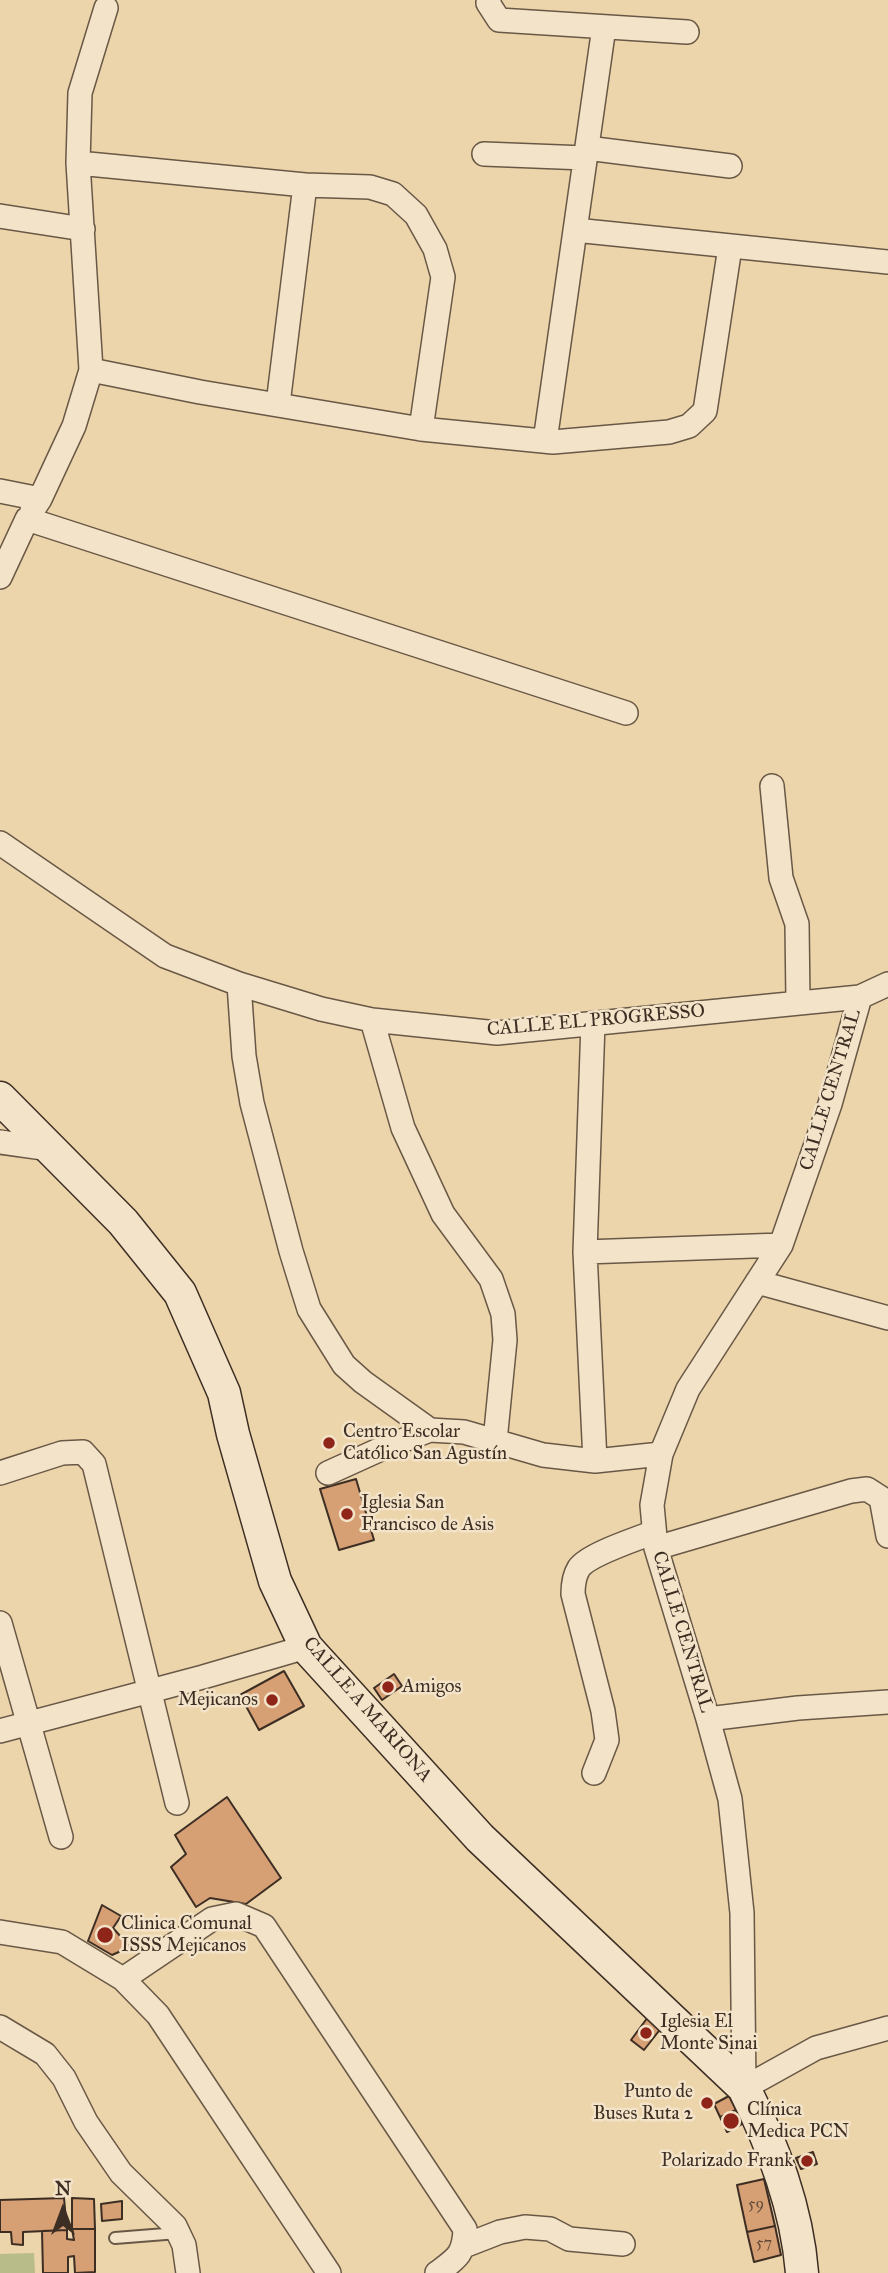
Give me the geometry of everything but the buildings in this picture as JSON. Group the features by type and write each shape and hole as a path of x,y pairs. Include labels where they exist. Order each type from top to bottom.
{"main road":[{"name":"CALLE A MARIONA","path":"0,1098 123,1222 180,1293 224,1393 275,1581 306,1647 480,1838 744,2088 765,2131 787,2194 800,2250 802,2273"}],"street":[{"path":"489,0 488,3 499,20 687,33"},
{"path":"0,577 74,426 92,370 78,163 80,93 106,8"},
{"path":"545,441 604,27"},
{"path":"484,154 586,153 730,166"},
{"path":"78,163 305,185 370,187 393,194 416,215 435,249 443,277 421,429"},
{"path":"278,404 305,185"},
{"path":"0,216 83,229"},
{"path":"575,230 888,262"},
{"path":"92,370 200,392 421,429 553,442 669,432 689,426 705,411 730,247"},
{"path":"0,491 40,499"},
{"path":"27,519 625,713"},
{"path":"772,786 780,878 797,924 798,1002"},
{"name":"CALLE EL PROGRESSO","path":"0,843 165,956 239,984 321,1009 372,1020 497,1033 860,998"},
{"path":"239,984 244,1056 252,1102 309,1310 344,1365 363,1382 430,1430"},
{"name":"CALLE CENTRAL","path":"744,2088 742,1913 730,1799 655,1540 652,1505 661,1454 688,1389 781,1245 830,1104 860,998 888,984"},
{"path":"372,1020 403,1128 443,1214 491,1279 503,1314 505,1339 495,1441"},
{"path":"593,1023 585,1252 595,1461"},
{"path":"0,1142 50,1149"},
{"path":"585,1252 781,1245"},
{"path":"757,1282 888,1318"},
{"path":"328,1473 430,1430 464,1432 543,1455 595,1461 661,1454"},
{"path":"0,1473 62,1453 83,1452 93,1464 177,1803"},
{"path":"594,1773 607,1740 603,1711 573,1594 573,1580 580,1565 609,1549 867,1489 881,1498 888,1536"},
{"path":"0,1623 61,1837"},
{"path":"0,1731 306,1647"},
{"path":"708,1719 798,1708 888,1702"},
{"path":"123,1979 212,1919 236,1914 264,1926 465,2228 464,2246 457,2258 437,2273"},
{"path":"0,1931 62,1942 123,1979 158,2015 329,2273"},
{"path":"0,2027 45,2054 64,2078 86,2122 121,2173 175,2225 184,2245 188,2273"},
{"path":"744,2088 816,2048 888,2028"},
{"path":"464,2246 500,2232 525,2227 550,2228 569,2239 623,2244"}],"lane":[{"path":"115,2238 178,2233"}],"green space":[{"path":"34,2253 35,2273 0,2273 0,2254"}],"place":[{"name":"Centro Escolar Católico San Agustín","path":"329,1443"},
{"name":"Iglesia San Francisco de Asis","path":"347,1514"},
{"name":"Amigos","path":"388,1687"},
{"name":"Mejicanos","path":"272,1700"},
{"name":"Clinica Comunal ISSS Mejicanos","path":"105,1935"},
{"name":"Iglesia El Monte Sinai","path":"646,2033"},
{"name":"Punto de Buses Ruta 2","path":"707,2103"},
{"name":"Clínica Medica PCN","path":"731,2121"},
{"name":"Polarizado Frank","path":"807,2161"}]}
